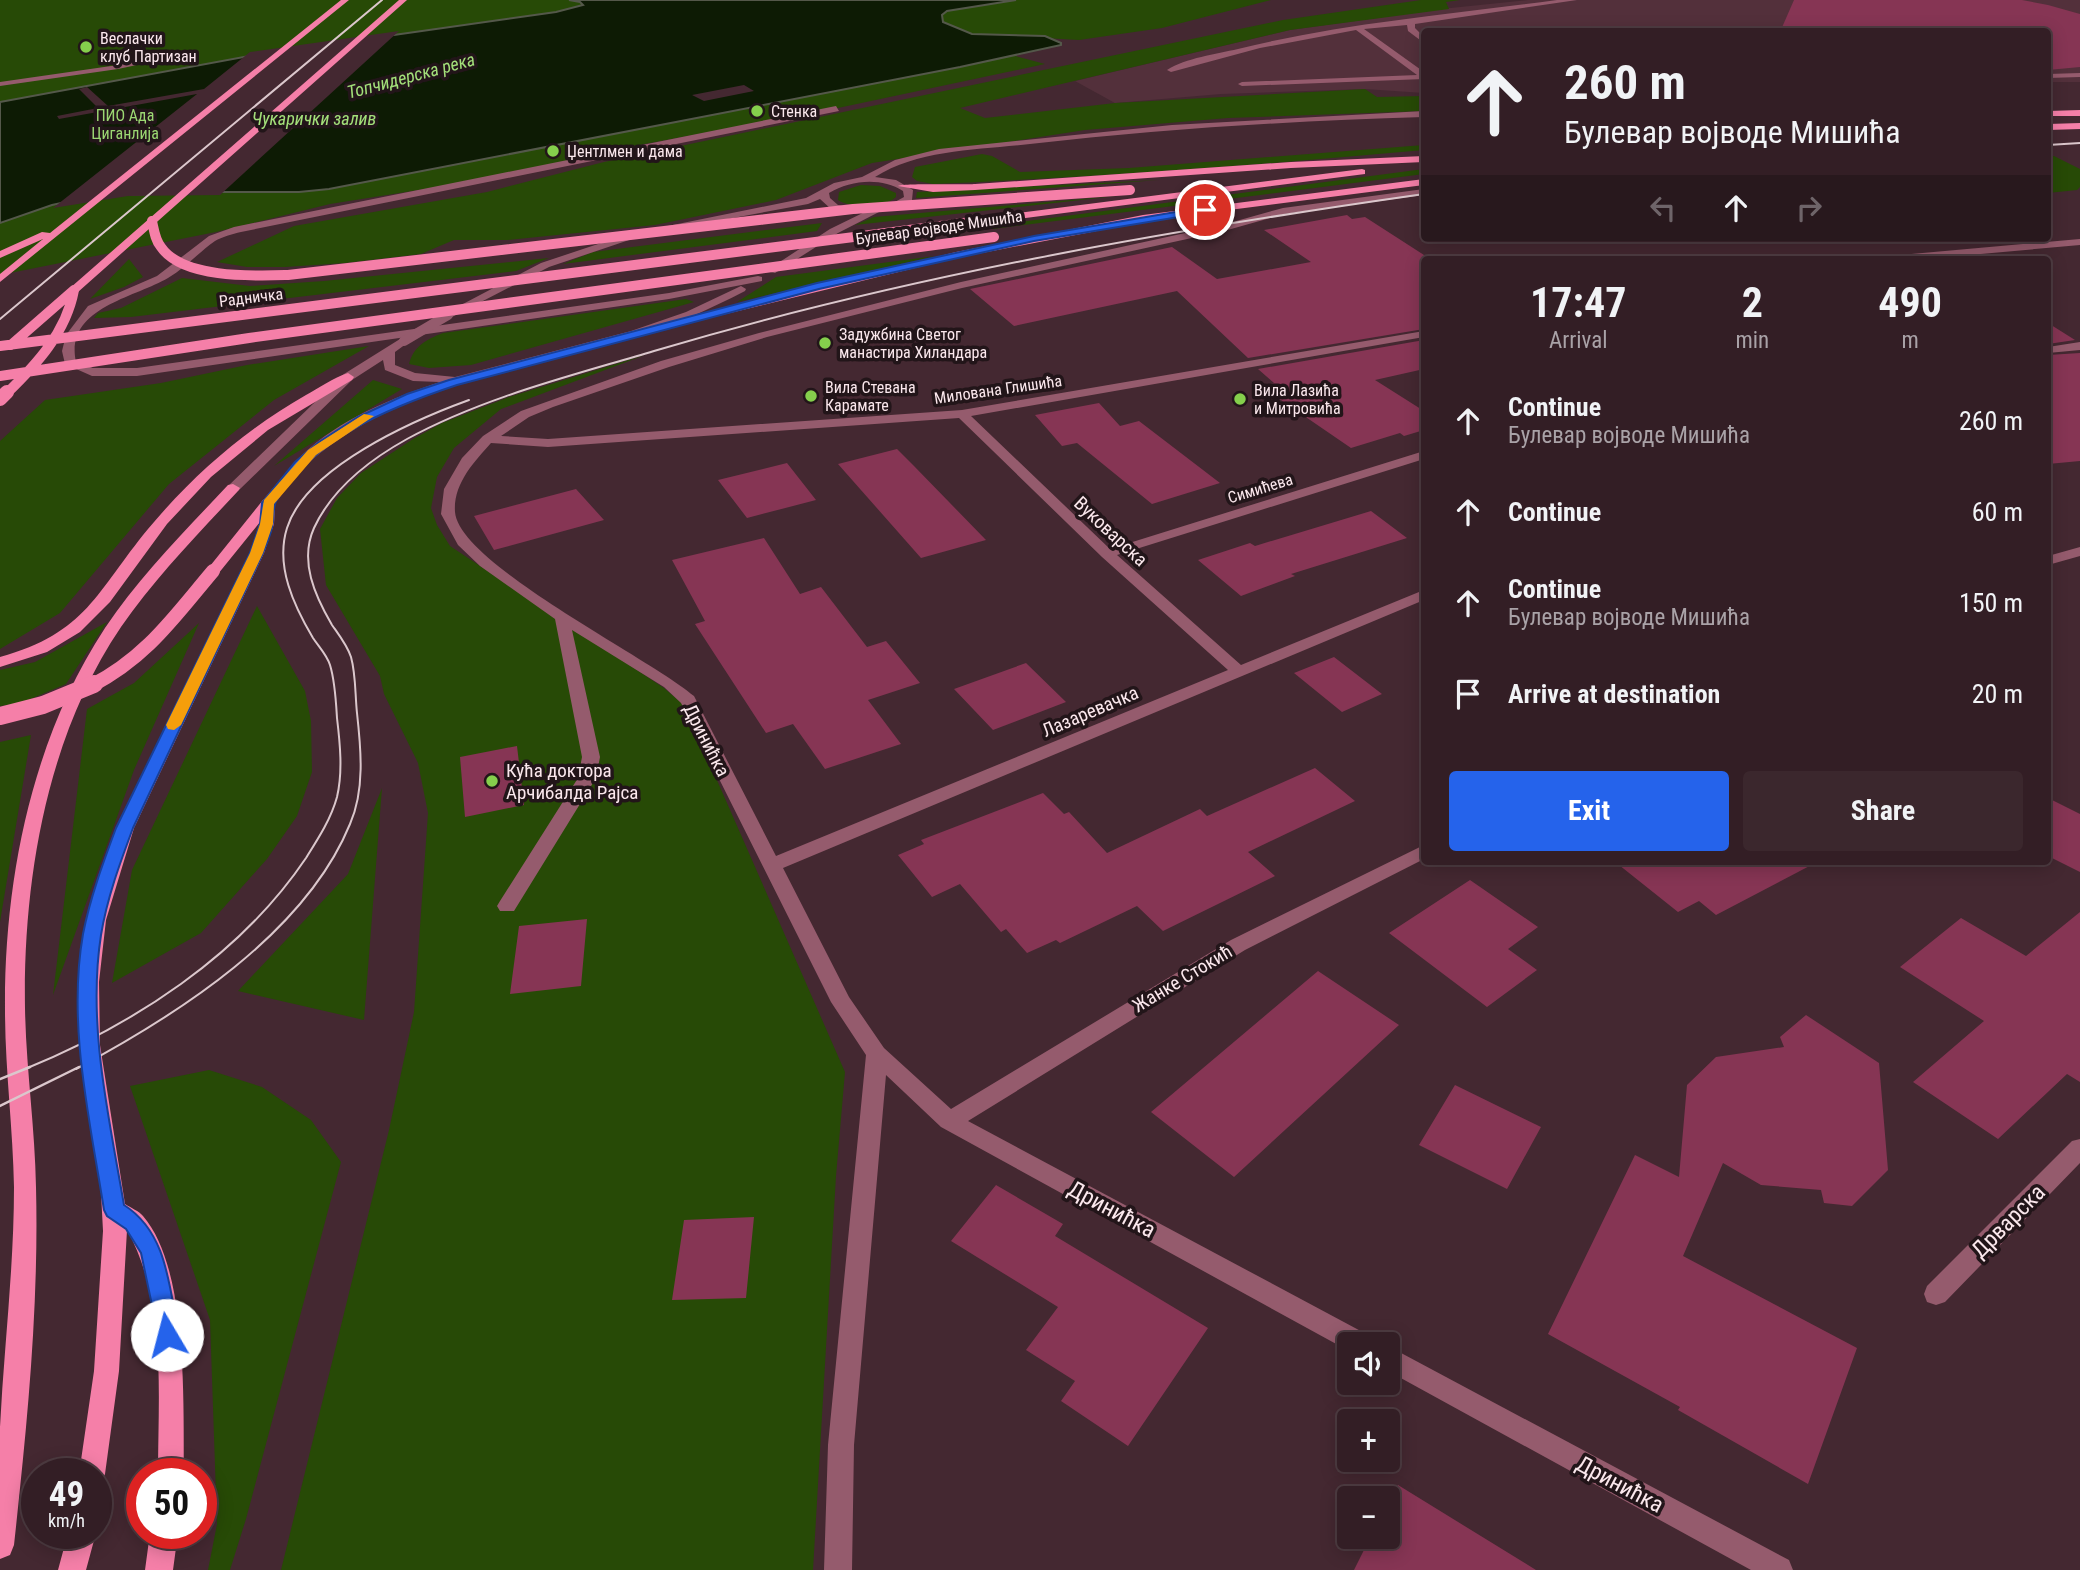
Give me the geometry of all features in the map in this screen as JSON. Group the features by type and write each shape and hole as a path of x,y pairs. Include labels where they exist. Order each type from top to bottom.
{"main road":[{"path":"0,279 345,0"},
{"path":"0,355 403,0"},
{"path":"2051,114 2080,113"},
{"path":"2051,127 2080,126"},
{"path":"903,186 933,189 975,187 1314,164 1421,161"},
{"name":"Булевар војводе Мишића","path":"506,281 1231,189 1421,161"},
{"name":"Булевар војводе Мишића","path":"449,313 994,237 1421,182"},
{"path":"152,221 154,234 164,251 189,264 230,274 288,275 853,209 1130,190 1231,189"},
{"path":"660,327 956,255 1155,217"},
{"path":"0,256 69,225"},
{"path":"0,270 23,261"},
{"name":"Радничка","path":"0,346 506,281"},
{"path":"0,399 33,367 49,345 71,311 74,290"},
{"path":"0,376 449,313"},
{"path":"0,662 49,645 76,629 189,491 239,444 264,425 348,377"},
{"path":"0,1545 17,1387 24,1277 25,1188 15,986 22,889 29,837 38,799 63,724 101,648 188,536 233,488"},
{"path":"0,716 67,696 124,666 158,638 268,503"},
{"path":"95,1458 106,1392 114,1210 89,1040 88,994 92,936 99,900 125,828 257,553 267,524 268,503"},
{"path":"114,1210 134,1222 151,1251 170,1355 171,1458"},
{"path":"72,1570 78,1549"},
{"path":"159,1570 162,1549"}],"street":[{"path":"1171,70 1242,49 1355,26 1411,22 1573,0"},
{"path":"1411,22 1410,29 1421,38"},
{"path":"1355,26 1421,74"},
{"path":"0,84 118,67 162,57"},
{"path":"0,75 34,69"},
{"path":"2051,76 2080,75"},
{"path":"1242,84 1421,76"},
{"path":"758,279 657,298 137,372 92,372 71,365 68,359 74,331 92,308 161,278 213,238 238,229 836,109"},
{"path":"863,180 881,168 900,162 998,145 1228,123 1421,114"},
{"path":"890,181 892,170 900,162"},
{"path":"835,207 875,210 897,206 909,198 910,194 903,186 890,181 863,180"},
{"name":"Булевар војводе Мишића","path":"233,488 348,377 449,313 517,278 594,247 685,223 808,201 834,187 863,180"},
{"path":"488,439 525,414 571,396 666,363 788,328 961,285 1224,228 1283,212 1421,192"},
{"path":"825,194 825,199 835,207 841,217 834,230"},
{"path":"268,503 300,465 323,444 385,408 465,379 660,327 718,302 834,230 875,210"},
{"path":"1923,256 2080,242"},
{"name":"Милована Глишића","path":"488,439 548,443 962,414 1421,335"},
{"path":"2051,350 2080,346"},
{"path":"389,351 389,367 402,374 425,378 465,379"},
{"name":"Вуковарска","path":"962,414 1107,554 1238,671"},
{"name":"Дринићка","path":"488,439 467,461 451,489 448,514 451,524 463,542 485,563 562,617 670,684 688,700 841,1002 877,1054 949,1121 1339,1332"},
{"name":"Симићева","path":"1107,554 1421,456"},
{"path":"2051,560 2080,551"},
{"name":"Лазаревачка","path":"771,866 1421,596"},
{"path":"507,906 587,778 591,757 562,617"},
{"name":"Жанке Стокић","path":"949,1121 1238,945 1421,853"},
{"path":"838,1570 841,1445 877,1054"},
{"name":"Дрварска","path":"1936,1294 2080,1148"},
{"name":"Дринићка","path":"1400,1365 1779,1570"}],"shaded area":[{"path":"1528,0 2080,0 2080,82 2051,82 2051,28 1421,28 1421,93 1365,89 1221,94 1115,103 1075,81 1290,30"}],"green space":[{"name":"Чукарички залив","path":"0,0 806,0 1045,64 838,108 607,151 463,183 330,204 216,232 0,275"},
{"path":"1016,0 1271,0 1162,28 1079,40 972,34 943,22 942,15 947,11"},
{"path":"1421,0 1460,0 1446,2 1449,9 1290,30 960,108 985,118 1115,103 1365,89 1377,97 1421,96 1421,111 1228,118 1085,130 872,163 776,200 655,225 508,240 454,240 421,254 345,263 247,267 217,262 294,226 487,192 604,162 1283,20"},
{"path":"1421,145 1421,150 1117,174 933,184 917,181 912,177 915,167 982,154 992,156 1020,172 1129,168"},
{"path":"2051,156 2080,169 2080,187 2077,190 2051,193"},
{"path":"1421,169 1421,174 993,229 990,226"},
{"path":"1159,180 916,198 917,192"},
{"path":"861,185 880,186 896,193 896,197 891,201 868,206 851,205 838,200 839,192"},
{"path":"1117,196 855,225 874,217"},
{"path":"822,223 817,231 563,264 593,252"},
{"path":"935,256 737,302 776,277"},
{"path":"549,258 516,271 131,317 94,318 98,313 121,308 182,278 250,286"},
{"path":"129,259 143,277 90,299"},
{"path":"686,299 694,302 471,365 429,368 409,364 421,344 443,333"},
{"path":"369,346 274,400 169,484 60,613 0,649 0,441 45,400 161,383 247,365"},
{"path":"645,355 501,409 454,448 437,477 431,508 437,525 450,546 664,688 684,705 845,1072 836,1176 813,1570 281,1570 389,1130 414,1012 428,813 418,763 384,694 380,676 326,585 320,529 337,498 361,473 442,423 509,397"},
{"path":"373,380 402,389 274,466"},
{"path":"257,606 305,691 311,721 312,772 297,816 267,859 201,933 112,983 132,870"},
{"path":"107,622 66,684 21,703 0,706 0,670 35,662"},
{"path":"199,623 134,770 53,995 87,709 134,683"},
{"path":"31,735 0,922 0,742"},
{"path":"382,788 364,1020 238,991 348,874"},
{"path":"209,1070 262,1087 311,1120 341,1162 230,1570 208,1570 212,1549 217,1549 217,1458 215,1458 210,1320 130,1086"}],"water":[{"name":"Чукарички залив","path":"569,0 1016,0 947,11 942,15 943,22 972,34 1045,36 1061,45 329,189 299,192 94,196 52,205 0,223 0,102 260,54 556,12 583,5"}],"pier":[{"path":"399,31 220,195 128,196 53,208 197,94 59,119 57,116 98,108 79,89 87,87 108,106 204,89 250,52"},
{"path":"744,85 754,91 704,101 692,95"}],"building":[{"path":"1794,0 2022,0 2080,14 2080,67 2051,70 2051,28 1782,28"},
{"path":"1347,215 1352,219 1365,217 1424,255 1421,256 1421,329 1248,358 1177,291 1014,326 970,289 1172,247 1217,279 1311,262 1264,230"},
{"path":"2051,325 2075,340 2051,344"},
{"path":"1421,341 1421,370 1375,380 1421,409 1421,431 1404,436 1400,433 1351,448 1262,387 1274,383 1258,369"},
{"path":"2080,353 2080,461 2051,464 2051,355"},
{"path":"1099,403 1120,426 1139,421 1220,483 1152,504 1077,443 1062,446 1035,415"},
{"path":"897,449 986,540 921,558 838,464"},
{"path":"787,463 816,500 747,518 718,480"},
{"path":"576,489 604,520 494,550 474,516"},
{"path":"1371,511 1407,538 1291,574 1295,576 1241,596 1198,560 1250,543 1255,546"},
{"path":"764,538 800,594 821,587 867,647 886,641 920,683 868,700 901,744 825,769 793,724 766,733 695,624 705,621 672,560"},
{"path":"1334,657 1382,694 1342,712 1294,673"},
{"path":"1026,663 1066,702 993,730 954,689"},
{"name":"Кућа доктора Арчибалда Рајса","path":"517,746 524,805 465,817 460,757"},
{"path":"1315,768 1355,801 1248,852 1275,876 1163,931 1137,906 1060,943 1056,940 1027,953 1006,929 1001,932 960,884 932,897 898,855 924,844 921,840 1043,793 1064,814 1069,812 1107,853 1200,809 1207,816"},
{"path":"2051,800 2080,814 2080,872 2051,858"},
{"path":"1619,865 1811,865 1716,915 1699,901 1678,912"},
{"path":"1470,880 1538,927 1508,949 1537,970 1487,1007 1389,933"},
{"path":"2080,912 2080,1082 2067,1074 1998,1139 1913,1082 1984,1021 1900,967 1961,918 2026,956"},
{"path":"587,919 581,986 510,994 519,926"},
{"path":"1318,971 1399,1025 1234,1177 1151,1112"},
{"path":"1806,1015 1879,1063 1888,1170 1852,1206 1824,1203 1821,1190 1761,1185 1723,1163 1683,1256 1857,1348 1808,1484 1678,1410 1680,1407 1548,1334 1635,1155 1679,1177 1687,1085 1716,1057 1784,1047 1780,1037"},
{"path":"1455,1085 1541,1127 1507,1189 1419,1145"},
{"path":"996,1185 1063,1224 1055,1236 1208,1328 1128,1446 1061,1401 1075,1381 1026,1350 1058,1307 951,1241"},
{"path":"754,1217 746,1298 672,1300 684,1220"},
{"path":"1400,1486 1536,1570 1354,1570 1364,1549 1400,1549"}],"tram line":[{"path":"0,319 382,0"},
{"path":"2051,145 2080,143"},
{"path":"76,1069 195,997 234,968 270,936 302,901 329,864 350,824 358,797 361,769 354,671 347,648 315,590 308,553 314,528 331,500 354,476 393,447 436,424 497,399 654,351 844,300 1133,240 1421,194"},
{"path":"25,1069 105,1031 181,984 249,926 306,858 328,821 337,797 340,747 330,665 299,613 288,585 283,557 287,528 298,506 316,485 338,466 392,433 469,400"},
{"path":"25,1069 30,1067"},
{"path":"0,1106 79,1067"},
{"path":"0,1079 25,1069"}],"slow traffic":[{"path":"174,725 257,553 267,524 268,503 312,453 343,430 369,416"}],"place":[{"name":"Веслачки клуб Партизан","path":"86,47"},
{"name":"Стенка","path":"757,111"},
{"name":"Џентлмен и дама","path":"553,151"},
{"name":"Задужбина Светог манастира Хиландара","path":"825,343"},
{"name":"Вила Стевана Карамате","path":"811,396"},
{"name":"Вила Лазића и Митровића","path":"1240,399"},
{"name":"Кућа доктора Арчибалда Рајса","path":"492,781"}],"route":[{"path":"167,1335 162,1297 151,1251 134,1222 114,1210 89,1040 88,994 92,936 99,900 125,828 257,553 267,524 268,503 300,465 323,444 362,419 411,396 453,382 817,286 1034,238 1205,210"}],"water label":[{"name":"Топчидерска река","path":"411,76"}],"park label":[{"name":"ПИО Ада Циганлија","path":"125,124"}]}
